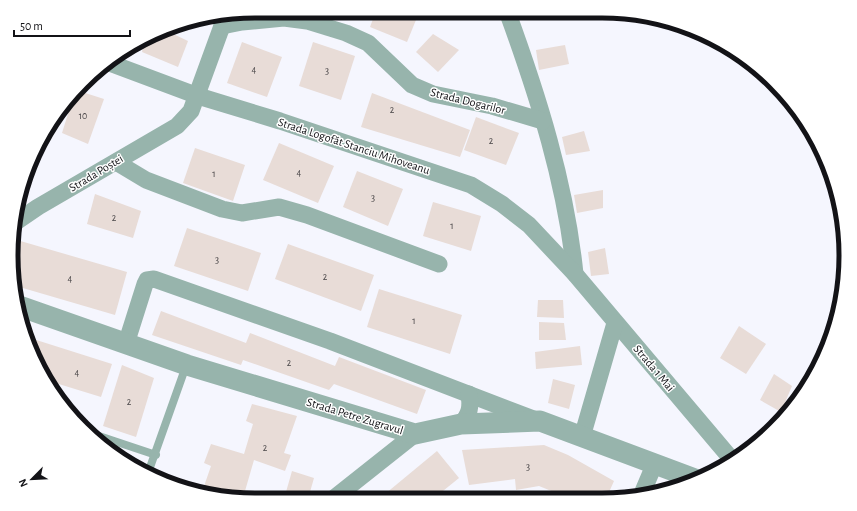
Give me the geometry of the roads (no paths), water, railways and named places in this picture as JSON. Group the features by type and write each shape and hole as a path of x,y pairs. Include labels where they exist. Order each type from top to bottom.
{"street":[{"name":"Strada Dogarilor","path":"198,96 217,22 242,22 257,18"},
{"name":"Strada Dogarilor","path":"284,18 307,21 346,33 368,43 412,85 432,94 492,106 543,121"},
{"path":"509,18 524,59 557,169 571,231 575,274"},
{"name":"Strada Logofăt Stanciu Mihoveanu","path":"114,65 198,96 280,121 471,185 502,204 529,225 575,274"},
{"name":"Strada Poștei","path":"21,219 177,126 191,111 198,96"},
{"path":"116,162 146,180 222,209 242,213 278,207 307,215 439,264"},
{"name":"Strada 1 Mai","path":"575,274 729,456"},
{"path":"126,344 145,284 147,280 154,279 330,341 540,421"},
{"name":"Strada Petre Zugravul","path":"24,308 187,365 415,434 462,424 540,421 688,476"},
{"path":"582,437 615,323"},
{"path":"462,424 467,418 471,408 469,394"},
{"path":"342,493 415,434"},
{"path":"644,489 655,463"}],"lane":[{"path":"150,469 187,365"},
{"path":"103,437 156,455"}]}
